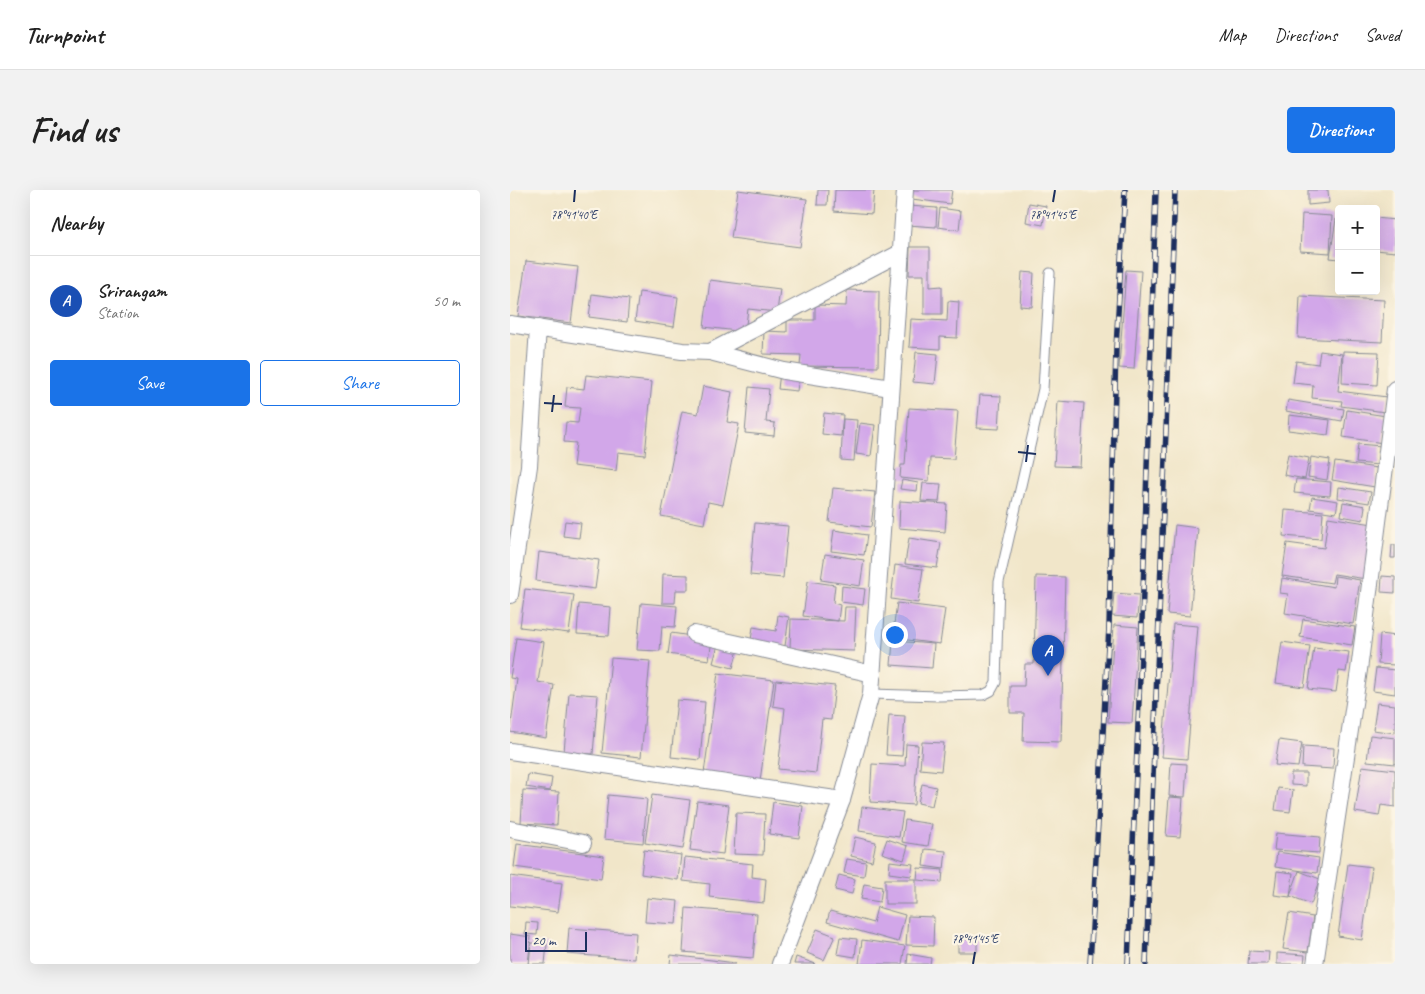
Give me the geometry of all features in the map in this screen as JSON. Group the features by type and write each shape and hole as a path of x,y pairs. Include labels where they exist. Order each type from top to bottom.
{"street":[{"path":"780,964 842,800 872,694 905,190"},
{"path":"710,352 900,253"},
{"path":"510,324 682,351 710,352 784,371 891,388"},
{"path":"510,595 529,466 538,328"},
{"path":"1315,964 1359,670 1395,389"},
{"path":"694,634 873,674"},
{"path":"510,751 842,800"},
{"path":"510,829 583,843"}],"lane":[{"path":"872,694 983,695 991,691 996,682 999,582 1043,389 1050,273"}],"building":[{"path":"738,190 807,199 800,247 731,238"},
{"path":"818,190 828,190 827,205 817,205"},
{"path":"835,190 874,190 872,214 834,211"},
{"path":"913,190 952,190 950,204 912,199"},
{"path":"1308,190 1328,190 1329,203 1308,205"},
{"path":"1029,203 1046,206 1043,225 1026,222"},
{"path":"909,206 937,208 936,227 908,225"},
{"path":"940,208 961,211 959,230 938,227"},
{"path":"1302,214 1332,216 1330,253 1300,251"},
{"path":"1380,218 1395,220 1395,252 1380,250"},
{"path":"1335,226 1335,259 1330,258"},
{"path":"910,247 930,247 930,287 942,286 942,314 924,314 924,275 909,275"},
{"path":"526,261 578,267 571,323 518,316"},
{"path":"1126,270 1141,271 1134,369 1119,368"},
{"path":"1022,272 1034,273 1032,307 1020,306"},
{"path":"710,280 780,289 777,312 748,309 745,332 704,327"},
{"path":"847,290 879,291 878,367 800,366 801,355 763,354 764,331 787,332 787,320 815,320 815,305 846,306"},
{"path":"639,292 678,297 674,327 635,321"},
{"path":"592,294 629,299 627,322 589,317"},
{"path":"1300,296 1384,300 1382,342 1298,338"},
{"path":"948,301 959,302 957,338 940,337 940,349 909,347 911,319 947,321"},
{"path":"1320,351 1342,354 1338,391 1387,397 1385,412 1341,406 1342,401 1312,398 1313,385 1293,383 1296,361 1318,364"},
{"path":"1343,351 1379,352 1377,385 1342,383"},
{"path":"916,352 938,354 935,384 913,382"},
{"path":"780,373 799,376 797,391 778,389"},
{"path":"586,375 652,382 645,455 618,452 616,471 573,466 576,443 564,442 566,422 578,423 580,408 565,407 567,387 584,389"},
{"path":"703,386 732,392 727,422 739,424 723,505 708,502 704,524 661,516 682,411 698,414"},
{"path":"749,387 769,389 766,422 775,423 774,436 745,433"},
{"path":"980,395 1001,396 999,429 977,428"},
{"path":"1288,400 1344,409 1342,421 1286,411"},
{"path":"1058,401 1084,403 1080,467 1054,466"},
{"path":"909,408 958,411 954,459 930,458 929,481 900,478 901,465 905,465"},
{"path":"1347,410 1386,416 1383,443 1343,437"},
{"path":"824,413 843,415 841,436 822,434"},
{"path":"1289,415 1330,420 1328,435 1288,430"},
{"path":"843,419 857,420 854,461 841,460"},
{"path":"860,423 875,425 871,456 856,454"},
{"path":"1358,444 1381,446 1379,465 1356,463"},
{"path":"1288,454 1309,458 1305,479 1284,475"},
{"path":"1311,457 1330,460 1327,480 1308,477"},
{"path":"1335,462 1377,468 1375,487 1332,480"},
{"path":"1296,479 1331,482 1330,496 1294,493"},
{"path":"902,480 918,483 917,491 900,489"},
{"path":"923,483 941,484 939,502 921,501"},
{"path":"1339,487 1371,492 1369,503 1338,498"},
{"path":"833,488 875,492 871,527 829,522"},
{"path":"1312,497 1338,501 1336,513 1310,509"},
{"path":"900,501 947,504 945,532 899,528"},
{"path":"1343,502 1365,506 1363,520 1341,516"},
{"path":"1285,510 1323,513 1321,539 1283,536"},
{"path":"1328,517 1373,524 1366,579 1334,574 1332,583 1282,576 1287,543 1324,548"},
{"path":"565,521 581,523 579,538 563,536"},
{"path":"755,523 788,526 783,578 750,575"},
{"path":"1175,525 1198,528 1190,616 1167,614"},
{"path":"834,530 867,535 864,555 831,551"},
{"path":"909,538 941,543 937,568 905,564"},
{"path":"1392,545 1395,545 1395,558 1391,558"},
{"path":"539,552 599,560 595,589 536,581"},
{"path":"825,554 864,560 860,586 821,580"},
{"path":"895,565 923,569 918,603 891,599"},
{"path":"663,574 688,575 688,590 676,590 675,603 662,603"},
{"path":"1036,576 1065,577 1061,742 1023,741 1024,713 1010,713 1010,686 1024,686 1025,664 1034,664"},
{"path":"1335,576 1360,580 1353,624 1285,613 1288,594 1280,593 1282,578 1334,587"},
{"path":"1382,576 1395,577 1395,593 1381,592"},
{"path":"808,581 835,585 833,603 840,605 838,621 803,616"},
{"path":"842,586 865,589 863,605 841,602"},
{"path":"525,589 574,595 569,633 520,627"},
{"path":"1114,593 1139,595 1137,618 1112,616"},
{"path":"641,603 677,606 675,627 662,626 660,651 637,650"},
{"path":"897,603 945,609 940,644 892,638"},
{"path":"579,604 611,607 609,636 577,634"},
{"path":"845,607 856,607 854,651 790,649 791,619 844,621"},
{"path":"778,615 789,617 785,646 751,640 753,627 776,631"},
{"path":"1303,619 1355,627 1352,645 1300,637"},
{"path":"1173,624 1198,626 1187,759 1162,757"},
{"path":"1114,625 1138,627 1132,723 1108,722"},
{"path":"671,633 712,639 709,660 668,654"},
{"path":"1380,634 1395,636 1395,665 1378,664"},
{"path":"516,638 544,642 538,682 554,685 546,738 510,732 517,679 510,678"},
{"path":"893,641 934,644 932,668 891,665"},
{"path":"1282,642 1310,646 1304,687 1276,683"},
{"path":"718,645 738,650 733,668 713,663"},
{"path":"1314,648 1349,652 1346,672 1339,671 1336,692 1308,689"},
{"path":"611,658 650,661 641,757 602,753"},
{"path":"1376,668 1395,670 1395,694 1373,691"},
{"path":"718,673 774,680 760,781 704,773"},
{"path":"776,680 835,686 831,720 822,719 816,773 778,769 785,708 773,706"},
{"path":"569,693 598,695 593,754 564,752"},
{"path":"677,700 705,702 700,760 671,757"},
{"path":"1377,703 1395,705 1395,733 1373,730"},
{"path":"889,715 905,716 902,756 886,755"},
{"path":"1370,735 1395,738 1395,764 1367,761"},
{"path":"1279,740 1302,743 1298,767 1275,765"},
{"path":"922,742 944,743 941,771 920,769"},
{"path":"906,744 918,745 914,805 870,802 872,764 905,766"},
{"path":"1303,746 1334,748 1333,769 1302,767"},
{"path":"1171,763 1187,764 1185,797 1169,796"},
{"path":"1362,766 1395,770 1395,807 1381,805 1379,816 1355,812"},
{"path":"1291,773 1306,773 1306,786 1291,785"},
{"path":"528,774 552,778 550,791 526,787"},
{"path":"922,784 936,787 932,806 918,803"},
{"path":"1278,788 1293,790 1290,812 1275,810"},
{"path":"523,790 559,792 557,825 521,823"},
{"path":"608,795 647,799 643,843 604,839"},
{"path":"652,795 690,800 683,849 645,843"},
{"path":"1169,797 1183,798 1180,837 1166,836"},
{"path":"697,801 729,805 723,854 690,850"},
{"path":"773,802 803,806 799,838 769,834"},
{"path":"862,807 903,812 899,837 859,831"},
{"path":"736,813 765,814 763,855 734,854"},
{"path":"905,820 932,824 928,846 902,842"},
{"path":"1276,833 1320,837 1319,853 1274,850"},
{"path":"855,837 876,842 872,861 851,856"},
{"path":"887,839 908,846 904,860 882,853"},
{"path":"517,844 604,856 601,879 514,867"},
{"path":"925,849 946,851 944,869 923,866"},
{"path":"644,850 681,855 678,880 641,874"},
{"path":"1277,852 1319,858 1317,873 1275,867"},
{"path":"685,857 753,864 752,877 766,879 764,903 709,897 710,884 683,881"},
{"path":"847,859 866,862 864,876 844,873"},
{"path":"890,861 913,864 911,876 889,873"},
{"path":"1348,864 1372,867 1362,940 1338,936"},
{"path":"918,868 943,870 942,882 917,880"},
{"path":"1277,871 1293,873 1290,897 1274,895"},
{"path":"1299,871 1320,879 1311,904 1290,896"},
{"path":"839,875 855,879 852,894 835,890"},
{"path":"510,876 562,883 558,912 510,906"},
{"path":"885,879 916,879 916,904 885,904"},
{"path":"864,884 882,887 880,902 861,899"},
{"path":"647,898 678,901 676,924 645,922"},
{"path":"877,907 905,915 898,942 827,922 830,911 873,923"},
{"path":"686,908 757,914 753,958 683,952"},
{"path":"1289,913 1313,917 1308,952 1283,949"},
{"path":"908,916 934,917 933,946 906,945"},
{"path":"526,922 538,923 537,935 525,934"},
{"path":"569,928 636,933 634,959 567,954"},
{"path":"817,929 835,936 824,960 807,953"},
{"path":"510,934 531,937 528,964 510,964"},
{"path":"840,937 857,939 855,957 837,954"},
{"path":"958,939 977,939 977,952 958,952"},
{"path":"862,940 905,946 902,964 859,964"},
{"path":"531,943 547,944 545,964 529,964"},
{"path":"1249,951 1269,952 1268,964 1248,964"},
{"path":"1277,953 1305,955 1304,964 1277,964"},
{"path":"908,954 931,958 930,964 907,964"},
{"path":"671,955 736,963 736,964 670,964"},
{"path":"796,957 816,964 794,964"}],"railway":[{"path":"1090,964 1109,627 1116,348 1125,190"},
{"path":"1128,964 1141,653 1156,190"},
{"path":"1146,964 1175,190"}],"place":[{"name":"Srirangam","path":"1048,676"}]}
